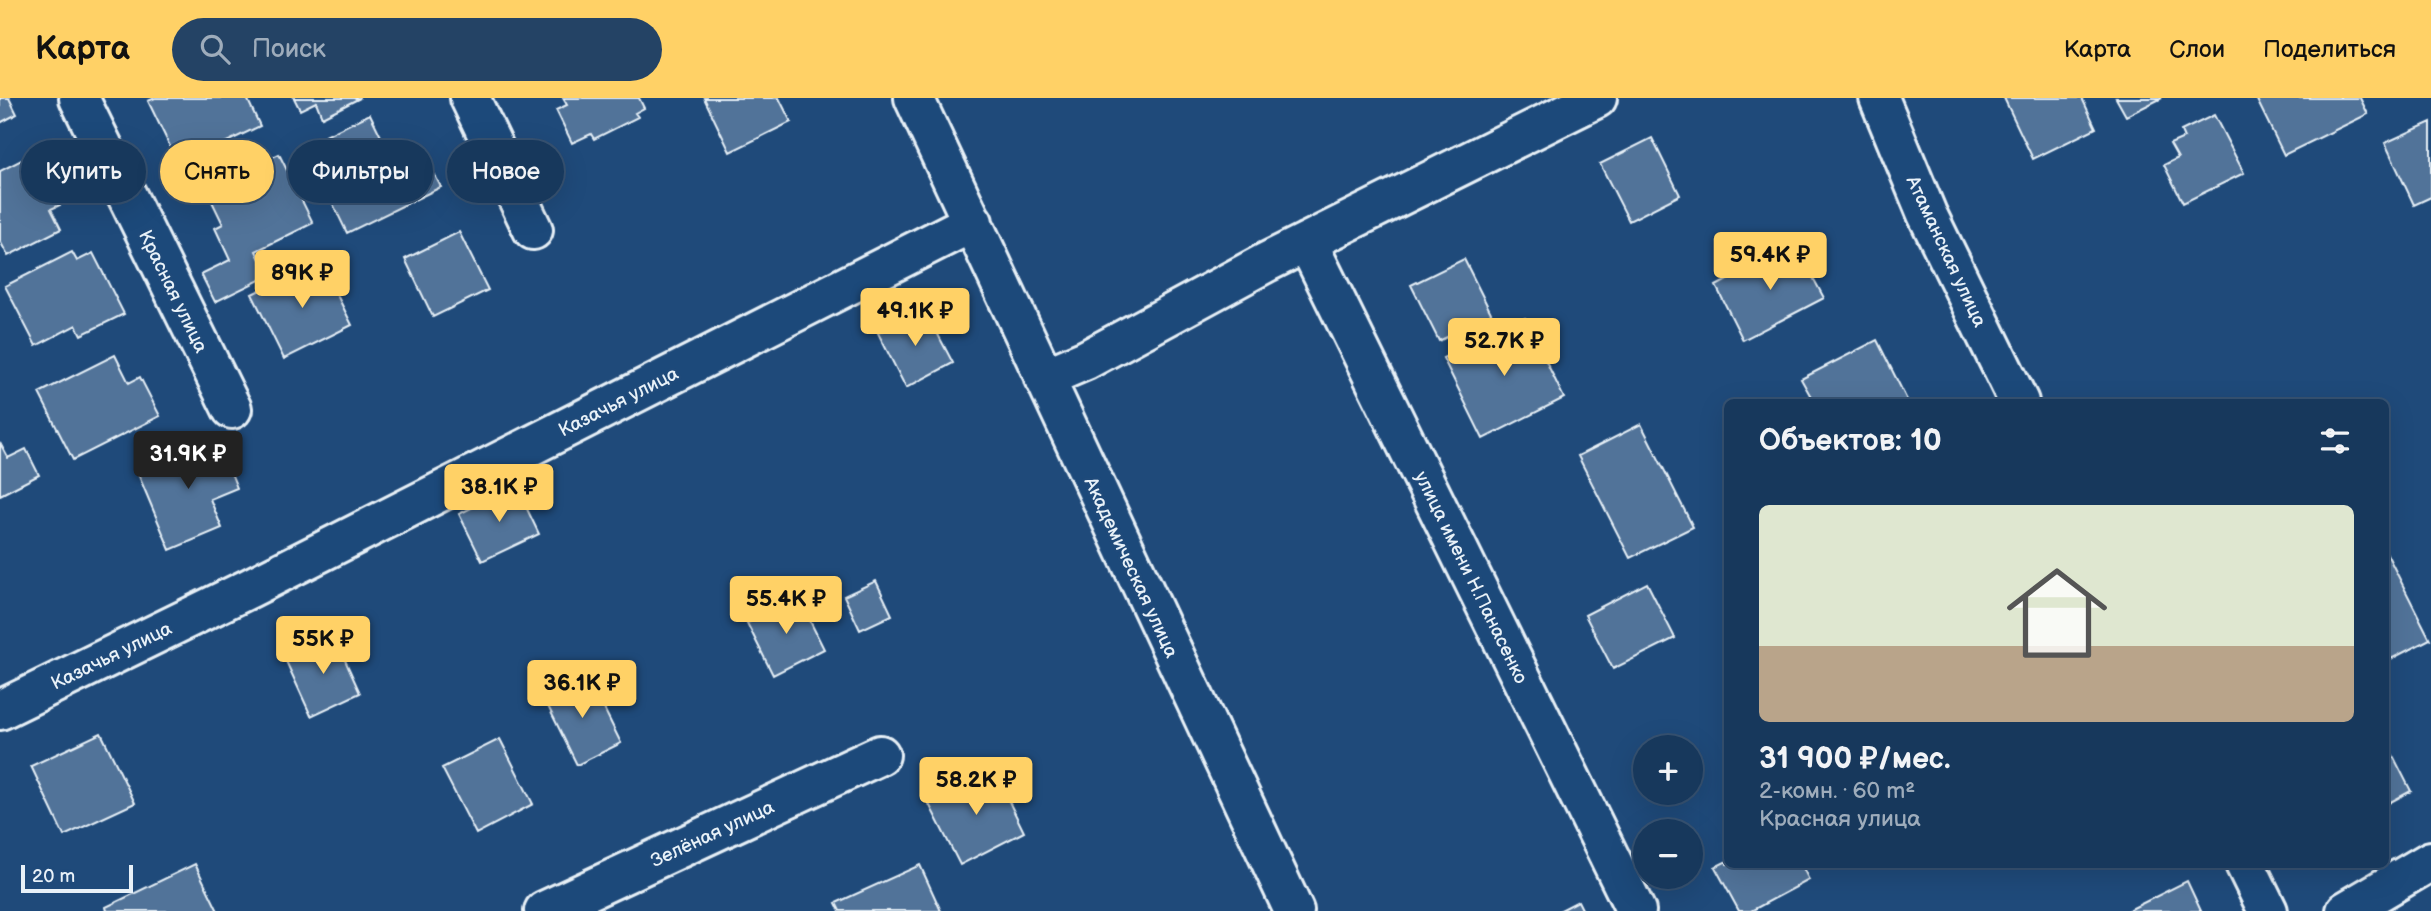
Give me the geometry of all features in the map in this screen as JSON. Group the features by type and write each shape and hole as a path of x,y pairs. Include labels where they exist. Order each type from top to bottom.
{"street":[{"name":"Красная улица","path":"79,98 232,409"},
{"path":"470,98 533,230"},
{"name":"Академическая улица","path":"914,98 1294,911"},
{"path":"1044,378 1086,360 1307,242 1597,98"},
{"name":"Атаманская улица","path":"1879,98 1927,214 2018,399"},
{"name":"Казачья улица","path":"0,710 262,581 972,222"},
{"name":"улица имени Н.Панасенко","path":"1307,242 1636,911"},
{"name":"Зелёная улица","path":"544,911 880,755"},
{"path":"2346,911 2431,861"},
{"path":"2247,868 2267,911"}],"building":[{"path":"0,98 9,98 17,114 0,123"},
{"path":"155,98 247,98 260,126 231,140 167,140 148,101"},
{"path":"294,98 360,98 322,117 316,102 300,110"},
{"path":"563,98 639,98 644,108 635,113 638,117 594,139 591,134 572,143 556,110 567,105"},
{"path":"704,98 779,98 791,122 730,152"},
{"path":"2004,98 2082,98 2096,128 2033,159"},
{"path":"2116,98 2162,98 2126,116"},
{"path":"2256,98 2360,98 2368,114 2284,155"},
{"path":"370,114 383,140 317,140"},
{"path":"2214,115 2244,173 2183,203 2164,165 2178,158 2170,144 2184,138 2181,131"},
{"path":"2431,122 2431,197 2414,205 2385,143"},
{"path":"1652,138 1680,195 1629,221 1600,164"},
{"path":"279,154 288,172 288,203 303,203 313,223 256,251 268,276 215,302 201,274 230,260 215,228 223,224 213,203 274,203 274,156"},
{"path":"21,160 21,203 60,205 51,209 61,229 8,256 0,241 0,171"},
{"path":"433,172 441,187 433,191"},
{"path":"333,203 408,203 347,233"},
{"path":"459,232 488,290 433,317 405,259"},
{"path":"1795,244 1824,298 1743,340 1716,286"},
{"path":"72,252 77,261 93,253 124,314 81,335 76,325 36,346 5,286"},
{"path":"1464,259 1492,315 1439,341 1411,285"},
{"path":"320,261 352,325 284,359 252,294"},
{"path":"924,308 953,363 906,388 878,333"},
{"path":"1525,318 1564,398 1483,439 1443,358"},
{"path":"1877,340 1906,399 1812,399 1801,379"},
{"path":"115,355 129,383 140,377 160,416 73,460 39,393"},
{"path":"1641,424 1693,527 1630,558 1578,456"},
{"path":"216,436 237,488 210,499 222,528 170,550 136,469"},
{"path":"0,443 8,458 26,449 39,475 0,495"},
{"path":"516,486 539,534 482,561 459,514"},
{"path":"2389,558 2430,639 2389,660"},
{"path":"876,581 892,615 860,630 844,596"},
{"path":"1647,583 1675,638 1613,669 1585,615"},
{"path":"798,597 824,649 773,675 747,623"},
{"path":"334,636 360,693 311,716 285,659"},
{"path":"587,674 621,743 577,765 543,696"},
{"path":"101,733 135,803 64,836 31,766"},
{"path":"500,739 533,804 476,834 442,768"},
{"path":"2389,748 2411,791 2389,803"},
{"path":"993,769 1024,832 960,865 928,802"},
{"path":"1724,862 1724,868 1803,868 1809,880 1751,911 1739,911 1715,867"},
{"path":"195,864 218,911 107,911 106,907"},
{"path":"920,865 941,911 840,911 836,903"},
{"path":"2187,881 2201,911 2127,911"},
{"path":"1578,901 1583,911 1559,911"}]}
